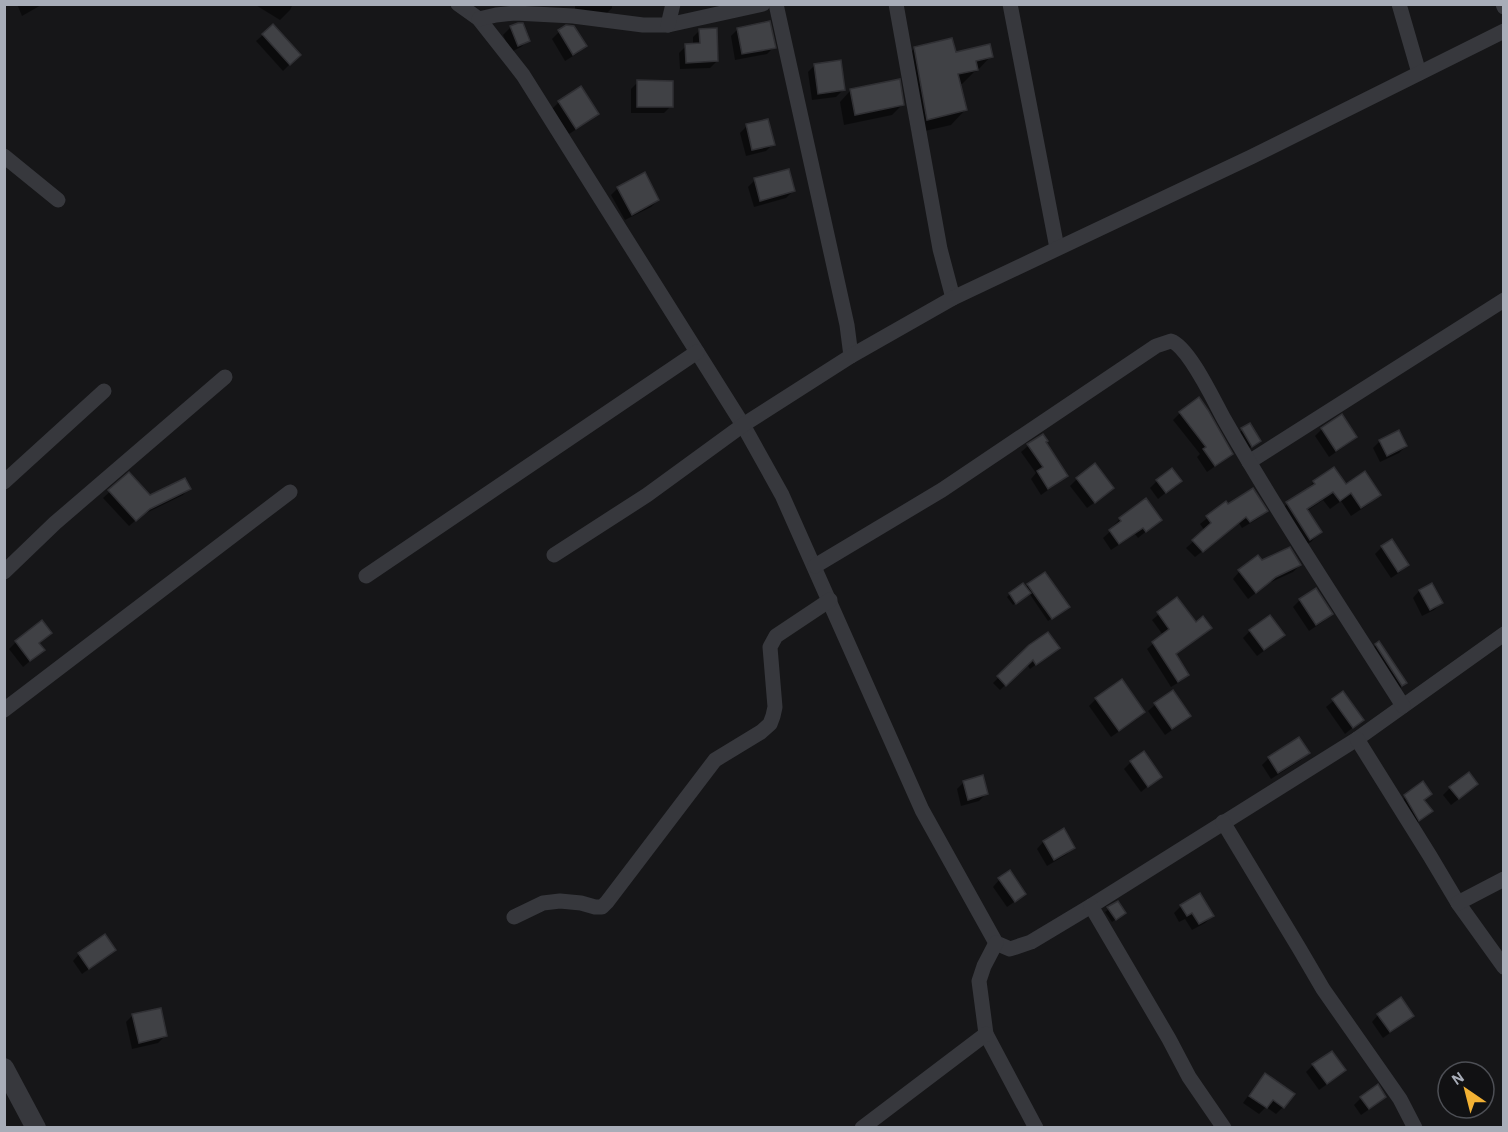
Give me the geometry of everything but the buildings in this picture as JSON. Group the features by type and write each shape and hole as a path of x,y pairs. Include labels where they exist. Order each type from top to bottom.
{"street":[{"path":"458,4 479,19 523,75 743,425 782,495 922,810 996,943 1010,949 1031,942 1091,906 1356,739 1503,634"},
{"path":"668,25 673,4"},
{"path":"479,19 496,15 558,10 583,17 643,26 668,25 763,4"},
{"path":"776,4 847,325 851,356"},
{"path":"896,4 940,249 953,298"},
{"path":"1010,4 1057,248"},
{"path":"1399,4 1419,73"},
{"path":"554,555 647,495 743,425 851,356 953,298 1251,157 1503,31"},
{"path":"4,156 58,200"},
{"path":"1249,462 1503,300"},
{"path":"815,566 942,490 1156,346 1171,340 1177,343 1192,362 1249,462 1403,706"},
{"path":"366,576 697,352"},
{"path":"4,572 55,523 225,377"},
{"path":"4,482 104,392"},
{"path":"4,710 290,492"},
{"path":"514,917 543,903 560,901 581,903 596,908 602,907 607,902 714,760 762,732 770,724 775,707 770,647 772,642 776,636 830,600"},
{"path":"1356,739 1458,903 1503,967"},
{"path":"1222,822 1323,989 1400,1100 1415,1128"},
{"path":"1458,903 1503,879"},
{"path":"1091,906 1190,1077 1224,1128"},
{"path":"996,943 984,966 980,981 986,1034 1036,1128"},
{"path":"862,1128 986,1034"},
{"path":"4,1068 36,1128"}]}
